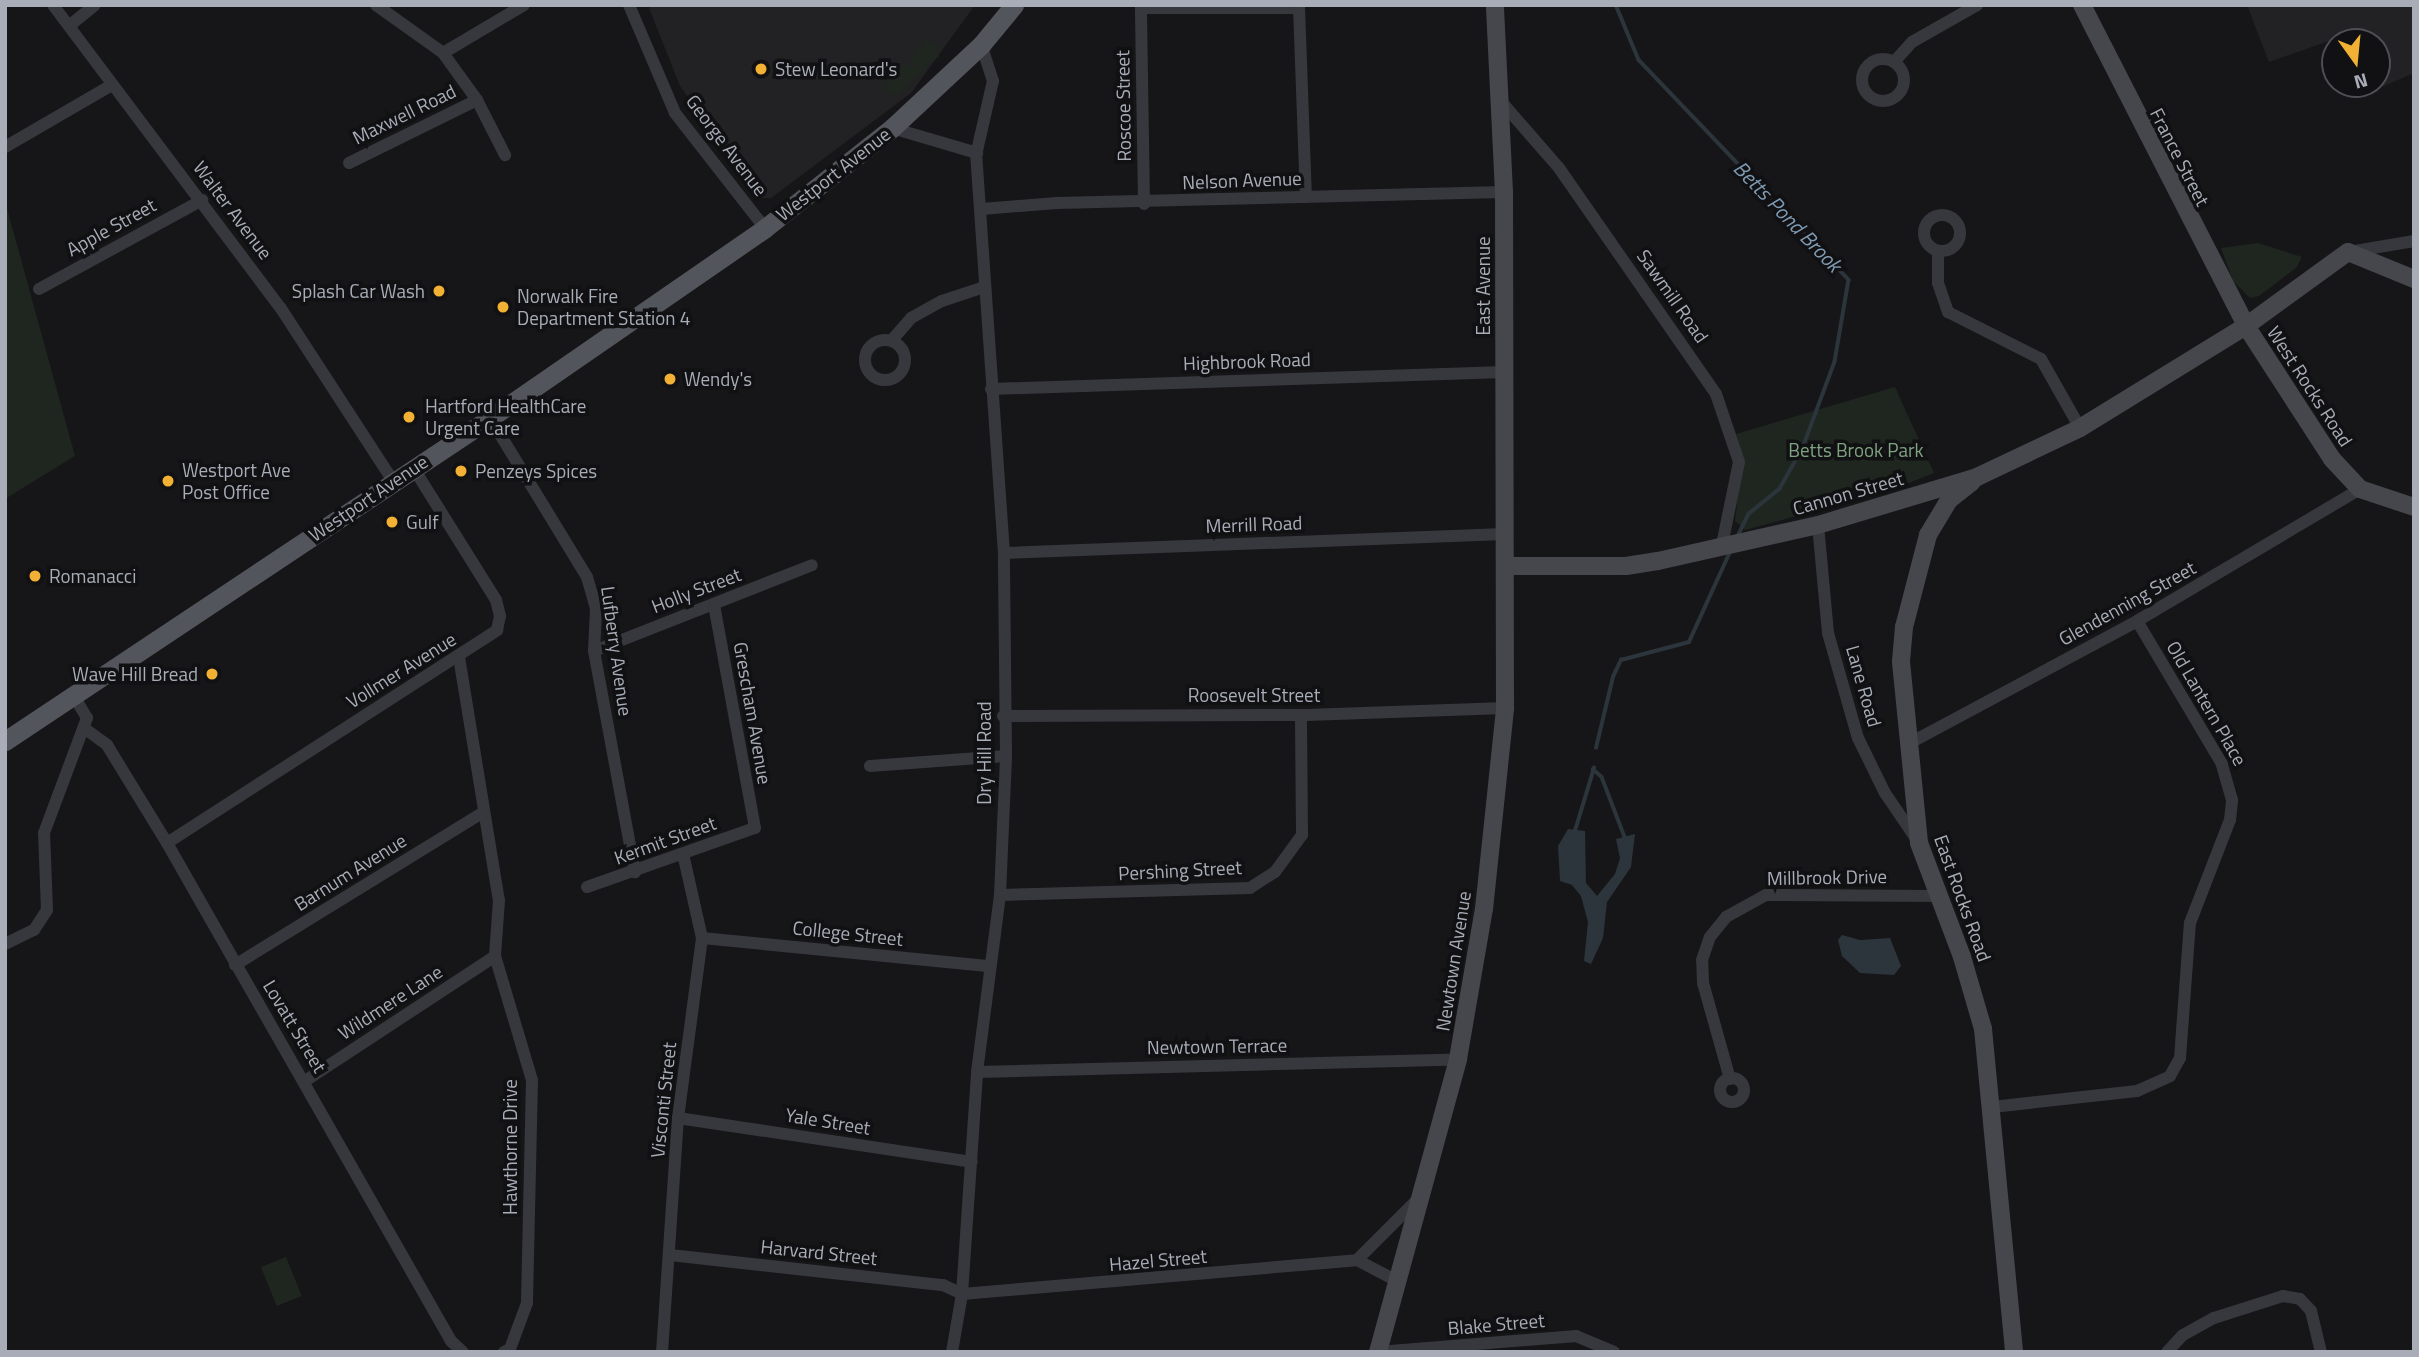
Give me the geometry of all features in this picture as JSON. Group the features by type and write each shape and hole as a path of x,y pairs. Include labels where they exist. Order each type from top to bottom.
{"main road":[{"name":"Westport Avenue","path":"5,741 490,418 765,228 892,128 981,45 1014,5"},
{"name":"East Avenue","path":"1495,5 1504,192 1506,566"},
{"name":"France Street","path":"2081,5 2163,173 2246,326"},
{"name":"Cannon Street","path":"1506,566 1626,566 1818,524 1977,477 2080,428 2246,326 2348,252"},
{"path":"2348,252 2414,279"},
{"name":"West Rocks Road","path":"2246,326 2332,459 2360,489 2414,507"},
{"name":"East Rocks Road","path":"1977,477 1949,500 1927,535 1916,578 1902,662 1919,843 1976,998 1992,1107 2014,1352"},
{"name":"Newtown Avenue","path":"1378,1352 1458,1059 1485,909 1505,708 1506,566"}],"street":[{"name":"Walter Avenue","path":"53,5 281,307 393,481"},
{"path":"69,26 95,5"},
{"path":"376,5 443,52 477,100 505,155"},
{"name":"Maxwell Road","path":"443,52 524,5"},
{"name":"George Avenue","path":"629,5 676,113 765,228"},
{"path":"1894,62 1912,42 1977,5"},
{"name":"Roscoe Street","path":"1144,204 1141,8 1299,8 1306,197"},
{"name":"Dry Hill Road","path":"952,1352 962,1294 977,1072 1000,895 1006,756 1003,716 1004,552 984,287 977,152 993,96 992,67 981,45"},
{"path":"5,148 112,85"},
{"name":"Sawmill Road","path":"1499,99 1559,168 1716,394 1739,462 1724,545"},
{"name":"Maxwell Road","path":"349,163 477,100"},
{"path":"892,128 977,152"},
{"name":"Nelson Avenue","path":"982,209 1057,203 1144,204 1504,192"},
{"name":"Apple Street","path":"39,289 202,200"},
{"path":"2348,252 2414,241"},
{"path":"1938,251 1938,284 1948,312 2041,359 2080,428"},
{"path":"892,340 897,331 921,312 984,287"},
{"name":"Highbrook Road","path":"991,389 1505,372"},
{"name":"Lufberry Avenue","path":"490,418 587,577 596,609 594,651 635,872"},
{"name":"Vollmer Avenue","path":"167,843 497,630 500,616 496,600 414,467"},
{"name":"Glendenning Street","path":"1908,744 2137,621 2360,489"},
{"name":"Lane Road","path":"1818,524 1828,633 1858,738 1885,793 1919,843"},
{"name":"Merrill Road","path":"1004,552 1505,534"},
{"name":"Holly Street","path":"594,651 812,565"},
{"name":"Grescham Avenue","path":"714,605 755,828"},
{"name":"Old Lantern Place","path":"1992,1107 2137,1091 2171,1076 2180,1058 2190,923 2230,820 2232,800 2222,764 2137,621"},
{"name":"Hawthorne Drive","path":"459,657 499,900 495,956 532,1080 527,1303 507,1350"},
{"path":"5,944 34,930 44,919 48,893 44,833 87,718 74,696"},
{"name":"Roosevelt Street","path":"1003,716 1300,715 1505,708"},
{"name":"Pershing Street","path":"1000,895 1221,892 1250,888 1293,854 1302,835 1306,811 1300,715"},
{"name":"Lovatt Street","path":"85,728 107,745 167,843 451,1341 463,1352"},
{"path":"870,766 1006,756"},
{"name":"Barnum Avenue","path":"235,965 484,812"},
{"name":"Kermit Street","path":"587,887 755,828"},
{"name":"Visconti Street","path":"662,1352 678,1118 702,938 683,855"},
{"name":"Millbrook Drive","path":"1730,1079 1703,983 1702,960 1710,937 1726,917 1766,894 1939,896"},
{"name":"College Street","path":"702,938 990,966"},
{"name":"Wildmere Lane","path":"305,1081 495,956"},
{"name":"Newtown Terrace","path":"977,1072 1458,1059"},
{"name":"Yale Street","path":"678,1118 972,1162"},
{"path":"1397,1281 1357,1260 1419,1198"},
{"name":"Harvard Street","path":"670,1255 943,1285 962,1294"},
{"name":"Hazel Street","path":"962,1294 1357,1260"},
{"path":"2167,1352 2183,1335 2214,1318 2283,1296 2300,1300 2311,1311 2320,1352"},
{"name":"Blake Street","path":"1378,1352 1576,1336 1614,1352"}],"shaded area":[{"path":"652,5 975,5 911,93 771,198 761,198 680,86 649,8"},
{"path":"2247,5 2414,5 2414,73 2391,83 2391,28 2321,28 2321,44 2269,62"},
{"path":"1568,829 1585,831 1586,883 1597,896 1615,874 1620,858 1616,839 1635,834 1631,867 1607,902 1603,938 1591,964 1584,961 1588,922 1581,896 1572,885 1560,881 1558,846"},
{"path":"1842,935 1860,940 1890,938 1901,966 1894,975 1860,973 1842,956 1838,940"}],"green space":[{"path":"926,40 935,43 939,56 897,95 885,92 884,85 902,65 915,65 911,58"},
{"path":"5,201 75,456 5,499"},
{"path":"2258,243 2302,257 2296,268 2259,296 2250,298 2233,281 2221,248"},
{"name":"Betts Brook Park","path":"1895,387 1934,473 1888,491 1745,530 1735,521 1742,459 1736,434"},
{"path":"286,1257 302,1296 277,1306 261,1267"}],"waterway":[{"name":"Betts Pond Brook","path":"1616,5 1639,60 1849,280 1835,362 1803,448 1780,489 1749,514 1738,537"},
{"name":"Betts Pond Brook","path":"1596,748 1613,677 1621,660 1689,642 1731,550"},
{"name":"Betts Pond Brook","path":"1574,834 1594,768"},
{"name":"Betts Pond Brook","path":"1593,769 1602,777 1626,840"}],"place":[{"name":"Stew Leonard's","path":"761,69"},
{"name":"Splash Car Wash","path":"439,291"},
{"name":"Norwalk Fire Department Station 4","path":"503,307"},
{"name":"Wendy's","path":"670,379"},
{"name":"Hartford HealthCare Urgent Care","path":"409,417"},
{"name":"Penzeys Spices","path":"461,471"},
{"name":"Westport Ave Post Office","path":"168,481"},
{"name":"Gulf","path":"392,522"},
{"name":"Romanacci","path":"35,576"},
{"name":"Wave Hill Bread","path":"212,674"}]}
